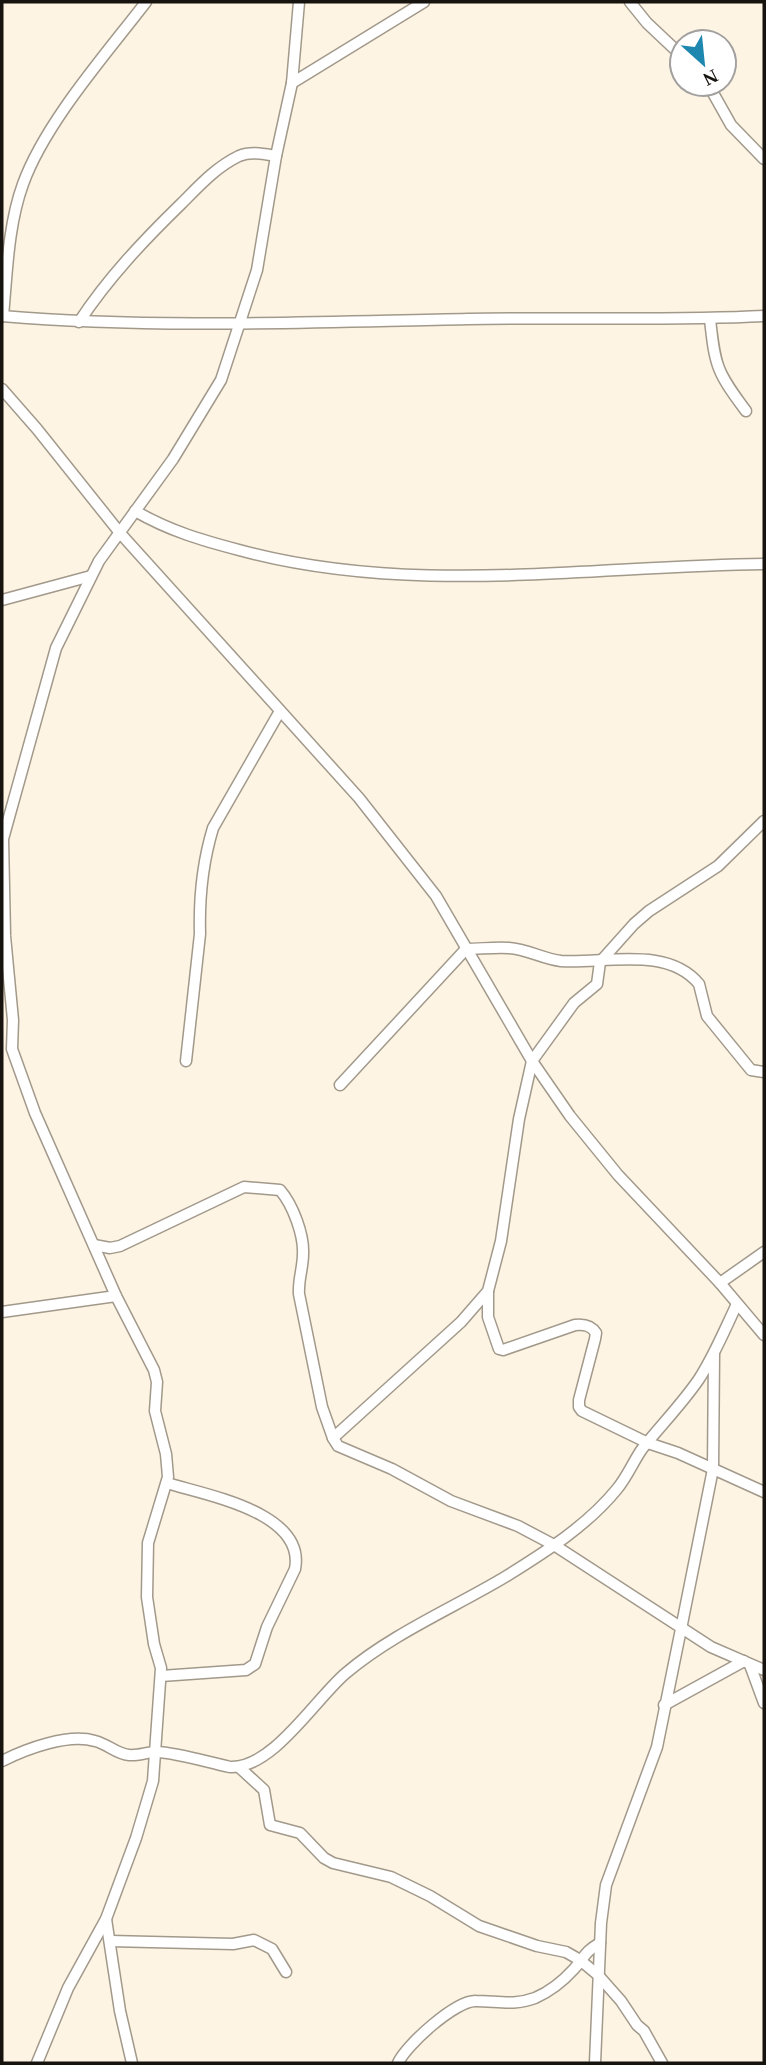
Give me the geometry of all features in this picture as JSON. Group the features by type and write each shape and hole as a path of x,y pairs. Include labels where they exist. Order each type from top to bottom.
{"street":[{"path":"146,2 59,117 26,175 17,205 2,316 79,322 239,324 518,318 710,319 764,316"},
{"path":"37,2063 68,1988 106,1919 153,1781 161,1676 147,1598 148,1543 167,1483 166,1454 155,1411 157,1382 154,1370 116,1296 35,1113 12,1049 13,1020 5,936 3,839 56,648 91,576 173,459 221,380 257,270 276,156 292,83 299,2"},
{"path":"292,83 424,2"},
{"path":"631,2 668,42"},
{"path":"716,98 731,125 764,159"},
{"path":"79,322 100,290 139,245 218,167 251,153 276,156"},
{"path":"710,319 714,356 719,373 746,411"},
{"path":"2,389 120,533 359,798 436,896 532,1061 570,1116 611,1167 720,1283 764,1335"},
{"path":"135,511 164,528 256,555 368,574 531,576 688,565 764,564"},
{"path":"2,600 91,576"},
{"path":"186,1061 200,934 199,914 209,840 213,828 280,711"},
{"path":"764,821 718,866 649,911 603,958 597,984 574,1003 532,1061 519,1119 501,1241 488,1291 488,1317 499,1349 503,1350 575,1325 583,1324 593,1329 595,1339 579,1406 589,1416 764,1492"},
{"path":"340,1085 466,949 508,947 557,960 635,959 672,965 686,972 701,987 707,1016 751,1070 764,1072"},
{"path":"94,1245 110,1248 120,1246 244,1187 281,1190 302,1238 304,1250 303,1267 298,1280 299,1294 322,1407 338,1446 392,1469 451,1501 518,1526 554,1545 681,1629 712,1647 764,1670"},
{"path":"720,1283 764,1252"},
{"path":"333,1438 461,1322 488,1291"},
{"path":"2,1312 116,1296"},
{"path":"240,1768 269,1752 344,1675 371,1653 504,1577 578,1528 617,1490 648,1443 698,1380 714,1354 737,1304"},
{"path":"595,2063 600,1942 607,1885 657,1747 713,1469 714,1354"},
{"path":"161,1676 246,1670 255,1664 267,1627 295,1569 297,1559 290,1542 270,1519 245,1507 167,1483"},
{"path":"747,1663 764,1703"},
{"path":"664,1705 747,1663"},
{"path":"2,1761 39,1746 79,1739 104,1744 131,1756 155,1752 240,1768 264,1790 270,1825 300,1833 324,1858 333,1863 391,1877 430,1896 479,1926 566,1952 580,1960 598,1975 644,2031 662,2063"},
{"path":"106,1919 120,2011 132,2063"},
{"path":"110,1941 233,1944 254,1940 272,1949 286,1972"},
{"path":"398,2063 409,2046 428,2029 465,2004 477,2001 518,2003 536,1997 560,1981 584,1953 600,1942"}]}
